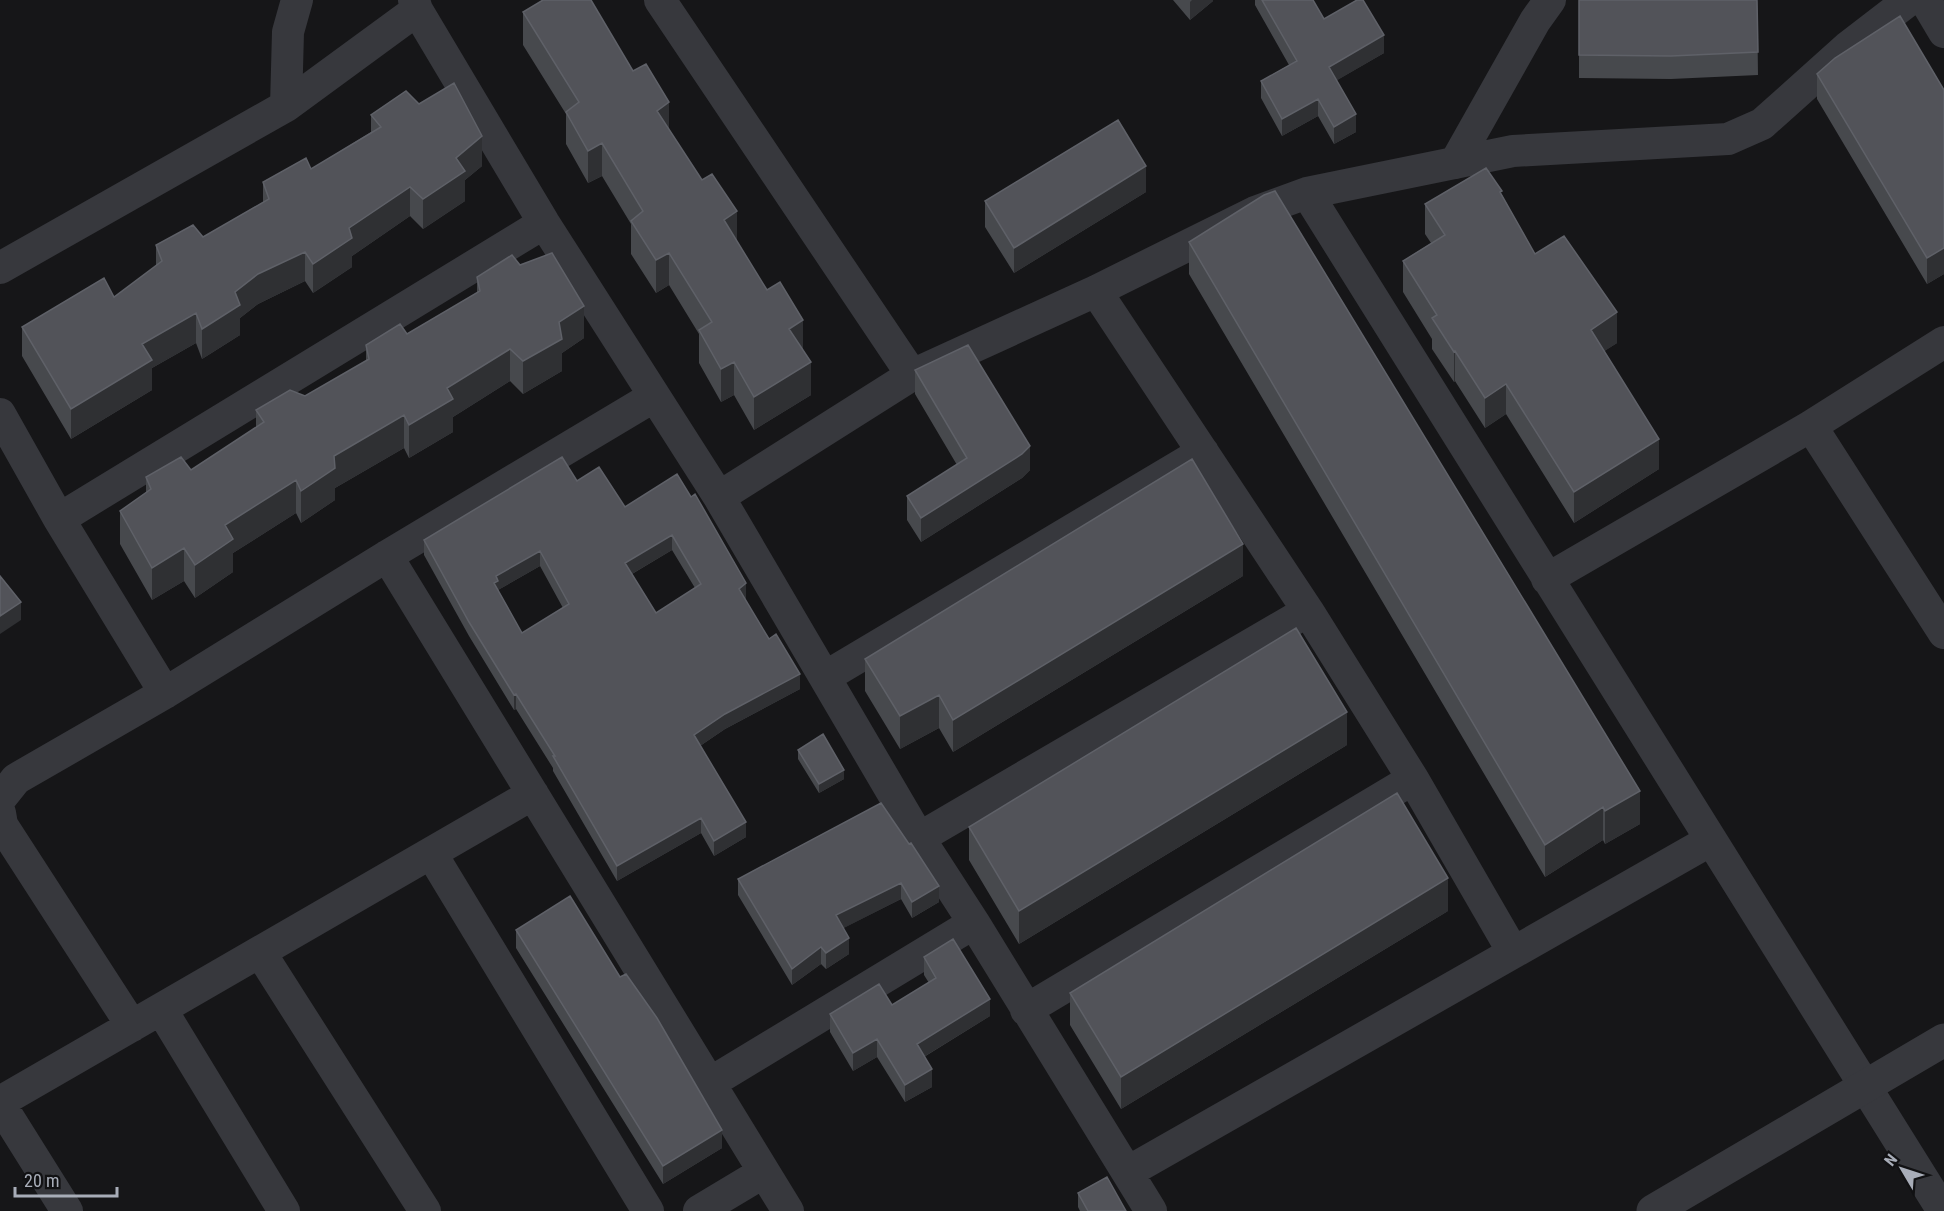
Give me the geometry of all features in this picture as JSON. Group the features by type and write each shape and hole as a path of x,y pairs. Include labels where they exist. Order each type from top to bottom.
{"street":[{"path":"286,106 288,32 297,0"},
{"path":"660,0 912,375"},
{"path":"1455,163 1535,21 1550,0"},
{"path":"719,497 912,375 1096,291 1256,212 1307,193 1514,151 1728,139 1762,124 1848,47 1909,0"},
{"path":"1925,0 1944,32"},
{"path":"0,268 286,106 415,5 544,223 719,497 919,838 974,923 1151,1211"},
{"path":"1307,193 1943,1211"},
{"path":"58,519 544,223"},
{"path":"1096,291 1308,611 1413,779 1513,952"},
{"path":"1547,579 1811,426 1944,342"},
{"path":"0,800 16,779 165,693 387,556 653,397"},
{"path":"0,414 11,461 58,519 165,693"},
{"path":"1811,426 1944,633"},
{"path":"825,677 1203,452"},
{"path":"387,556 788,1211"},
{"path":"919,838 1308,611"},
{"path":"1026,1010 1413,779"},
{"path":"68,1211 0,1103 533,794"},
{"path":"0,813 2,825 132,1026"},
{"path":"1128,1172 1711,840"},
{"path":"431,853 648,1211"},
{"path":"710,1083 974,923"},
{"path":"260,952 425,1211"},
{"path":"161,1009 284,1211"},
{"path":"1653,1211 1944,1040"},
{"path":"699,1211 764,1172"}],"building":[{"path":"543,0 591,0 633,71 646,64 669,102 657,111 702,180 712,174 737,211 724,220 767,290 780,282 803,320 789,329 811,362 754,397 734,362 721,369 699,330 712,322 669,253 656,260 631,221 643,211 602,143 588,151 566,112 579,102 523,12"},
{"path":"1262,0 1313,0 1324,19 1357,0 1363,0 1384,35 1329,67 1356,114 1334,127 1318,99 1282,119 1261,81 1297,61"},
{"path":"1579,0 1757,0 1758,52 1671,56 1579,55"},
{"path":"1900,16 1944,90 1944,248 1927,258 1817,74 1835,58"},
{"path":"454,83 482,136 456,158 465,171 423,199 410,187 349,228 352,238 313,264 305,252 258,274 235,292 240,305 202,329 196,313 142,344 152,360 71,409 22,327 104,278 114,297 162,261 156,245 193,225 203,237 269,199 263,182 306,158 311,169 381,127 371,115 406,91 419,104"},
{"path":"1118,120 1146,166 1014,248 985,201"},
{"path":"1486,168 1502,191 1500,192 1535,254 1564,236 1617,312 1591,330 1659,439 1574,492 1506,384 1485,398 1432,318 1437,315 1403,261 1445,235 1425,204"},
{"path":"1275,191 1640,791 1605,811 1603,807 1545,845 1189,242 1264,195"},
{"path":"552,253 584,306 559,322 562,339 523,361 510,349 447,388 453,399 409,425 404,415 334,456 335,468 301,491 296,480 225,525 233,539 195,565 184,548 152,568 120,511 151,489 146,477 181,457 191,470 264,422 256,410 290,390 305,396 369,359 366,345 400,324 407,334 480,291 477,277 512,255 520,265"},
{"path":"968,345 1030,446 1022,454 921,518 907,496 967,458 915,370"},
{"path":"562,457 577,481 599,467 625,507 677,474 691,497 695,494 746,583 739,589 769,639 776,634 800,674 725,714 694,735 746,822 714,841 701,818 617,866 553,756 555,756 469,622 424,540","holes":["672,535 701,584 656,613 625,563","540,551 569,604 522,633 494,583 498,581 496,576"]},
{"path":"1192,459 1243,544 953,720 939,695 900,716 865,659"},
{"path":"0,576 21,602 0,616"},
{"path":"1296,628 1347,712 1019,911 969,827"},
{"path":"823,734 844,770 819,784 798,750"},
{"path":"1397,793 1448,878 1121,1077 1070,993"},
{"path":"881,803 939,886 912,902 901,883 836,915 849,938 826,953 821,947 792,969 738,879"},
{"path":"570,896 620,977 626,974 657,1018 722,1130 663,1166 516,930"},
{"path":"953,939 990,999 917,1044 932,1069 905,1085 877,1039 853,1053 830,1014 879,984 892,1005 936,978 924,957"},
{"path":"1107,1177 1126,1211 1088,1211 1078,1193"}]}
